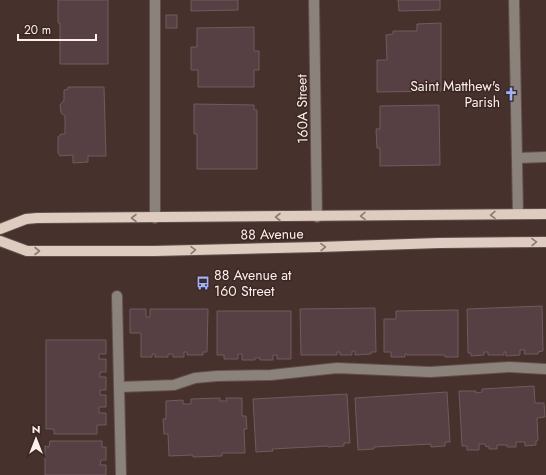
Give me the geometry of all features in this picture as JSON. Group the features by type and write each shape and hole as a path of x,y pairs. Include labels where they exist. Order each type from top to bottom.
{"main road":[{"name":"88 Avenue","path":"0,229 26,219 546,214"},
{"name":"88 Avenue","path":"0,241 27,251 154,250 546,242"}],"street":[{"path":"155,0 155,218"},
{"name":"160A Street","path":"314,0 317,217"},
{"path":"514,0 518,214"},
{"path":"517,158 546,157"},
{"path":"118,296 121,475"},
{"path":"120,387 174,385 195,378 271,375 336,368 430,372 509,367 546,369"}],"building":[{"path":"58,0 108,0 108,64 60,64 60,23 58,23"},
{"path":"191,0 238,0 238,10 191,11"},
{"path":"398,0 440,0 440,10 399,11"},
{"path":"166,15 177,15 177,28 166,28"},
{"path":"441,23 441,91 377,92 377,60 387,60 386,35 393,34 393,31 417,31 417,24"},
{"path":"254,27 254,51 259,51 259,70 254,70 254,87 198,87 198,70 191,70 191,47 197,47 197,28"},
{"path":"68,87 104,87 106,156 88,156 88,162 73,163 73,155 60,156 58,153 58,137 61,134 65,134 65,116 61,113 60,105 64,100 64,90 68,89"},
{"path":"194,104 254,105 254,110 257,110 257,169 197,169 197,134 194,134"},
{"path":"439,105 440,165 380,166 380,148 377,148 376,129 380,129 380,106"},
{"path":"542,306 543,351 538,352 538,354 524,354 525,350 520,350 520,355 506,356 506,352 504,352 504,355 488,355 488,352 484,352 484,355 471,356 471,353 468,353 467,309"},
{"path":"375,308 376,352 371,352 371,354 355,355 355,351 352,351 352,355 340,355 340,352 337,352 337,355 301,355 300,309"},
{"path":"130,309 146,309 146,317 150,317 150,309 208,309 207,352 203,352 203,355 187,355 187,352 184,352 184,357 173,357 173,354 168,354 168,357 155,357 155,354 152,354 152,357 141,357 141,333 130,333"},
{"path":"458,310 458,357 445,357 445,355 405,354 405,357 391,357 391,352 384,352 384,319 396,319 396,311"},
{"path":"217,311 291,311 291,359 277,359 277,355 273,355 273,360 260,360 260,358 255,358 255,360 242,360 242,354 238,354 238,359 224,359 224,355 217,355"},
{"path":"46,340 106,340 106,354 99,354 99,359 106,359 106,372 100,372 100,377 106,377 106,390 100,390 100,395 106,395 106,407 99,407 99,413 106,413 106,425 97,425 97,434 54,434 54,429 46,429"},
{"path":"534,386 535,403 544,403 545,417 537,418 538,440 536,441 536,445 525,446 525,442 516,442 516,447 497,445 497,449 489,449 489,446 486,447 485,444 479,444 479,450 467,450 467,446 462,446 459,391 476,391 476,393 482,392 482,389"},
{"path":"447,392 450,442 445,442 445,446 431,447 431,444 374,447 374,449 358,450 355,398"},
{"path":"347,394 350,443 344,443 344,446 272,449 273,451 256,452 253,399"},
{"path":"220,398 220,401 227,401 226,398 242,398 242,416 246,416 247,429 244,429 245,453 222,453 222,456 169,456 168,434 164,434 163,419 166,419 166,401 183,400 183,404 191,404 191,399"},
{"path":"50,441 102,441 102,447 106,447 106,460 101,460 100,465 106,465 106,475 45,475 45,446 49,447"}],"place":[{"name":"Saint Matthew's Parish","path":"511,94"},
{"name":"88 Avenue at 160 Street","path":"203,283"}]}
